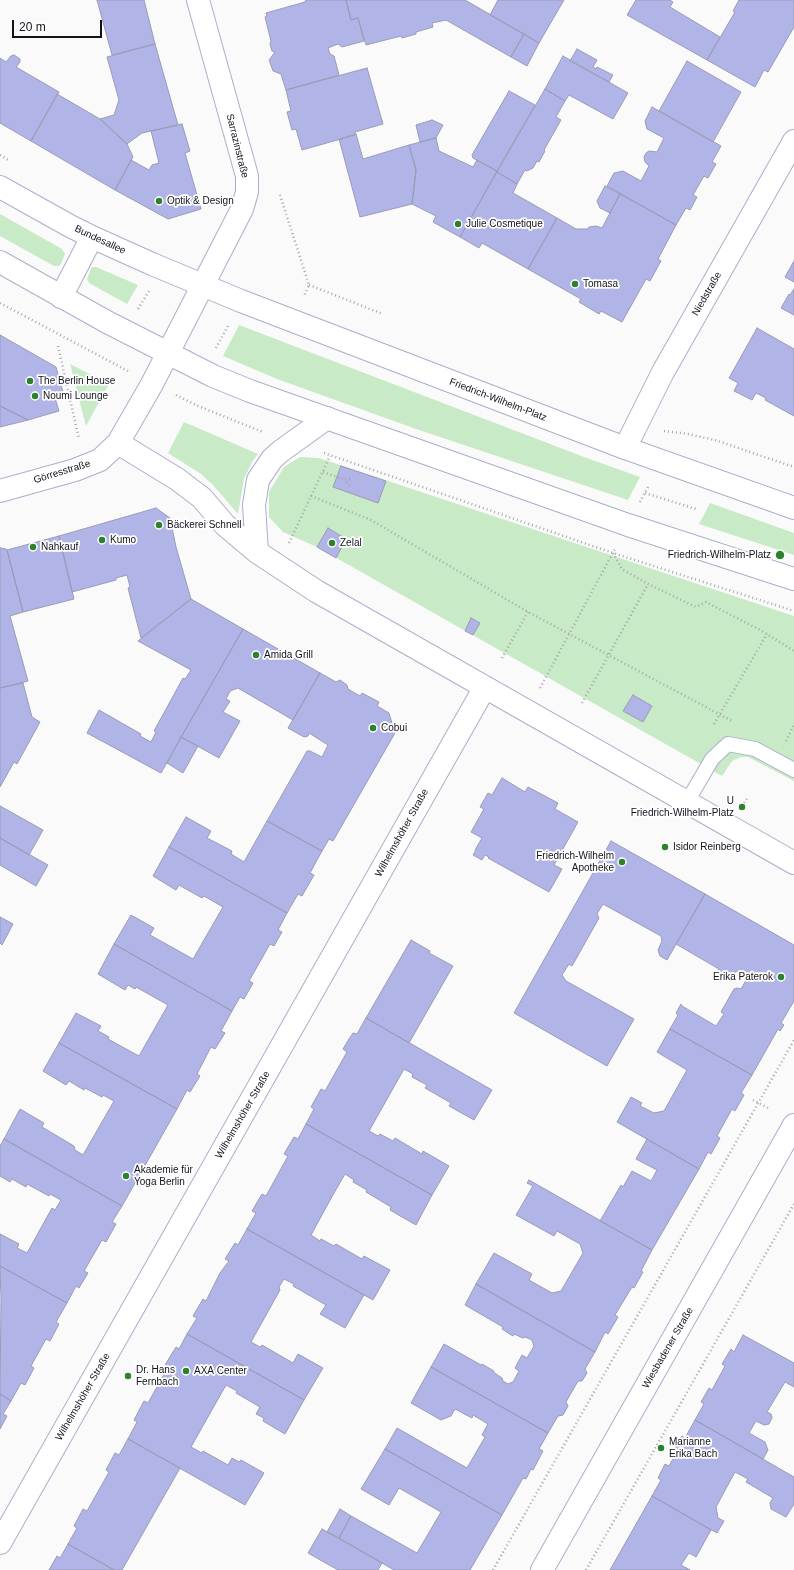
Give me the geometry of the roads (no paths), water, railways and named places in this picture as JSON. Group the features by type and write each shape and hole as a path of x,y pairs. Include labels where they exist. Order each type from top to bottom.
{"street":[{"name":"Sarrazinstraße","path":"168,353 233,228 248,192 246,176 198,0"},
{"name":"Niedstraße","path":"625,448 663,372 794,141"},
{"name":"Bundesallee","path":"0,187 92,237 204,285"},
{"path":"61,297 92,237"},
{"path":"0,262 107,322 213,376 250,391 628,525 794,579"},
{"name":"Friedrich-Wilhelm-Platz","path":"204,285 625,448 794,508"},
{"path":"168,353 118,444 177,480 202,498 225,525 257,552 316,591 794,863"},
{"path":"257,552 254,504 258,480 272,459 327,418"},
{"name":"Görresstraße","path":"0,490 74,470 100,460 118,444"},
{"name":"Wilhelmshöher Straße","path":"0,1543 486,687"},
{"name":"Wiesbadener Straße","path":"542,1570 794,1125"}],"lane":[{"path":"687,802 712,759 728,744 754,748 794,770"}],"place":[{"name":"Optik & Design","path":"159,201"},
{"name":"Julie Cosmetique","path":"458,224"},
{"name":"Tomasa","path":"575,284"},
{"name":"The Berlin House","path":"30,381"},
{"name":"Noumi Lounge","path":"35,396"},
{"name":"Bäckerei Schnell","path":"159,525"},
{"name":"Kumo","path":"102,540"},
{"name":"Zelal","path":"332,543"},
{"name":"Nahkauf","path":"33,547"},
{"name":"Friedrich-Wilhelm-Platz","path":"780,555"},
{"name":"Amida Grill","path":"256,655"},
{"name":"Cobui","path":"373,728"},
{"name":"U Friedrich-Wilhelm-Platz","path":"742,807"},
{"name":"Isidor Reinberg","path":"665,847"},
{"name":"Friedrich-Wilhelm Apotheke","path":"622,862"},
{"name":"Erika Paterok","path":"781,977"},
{"name":"Akademie für Yoga Berlin","path":"126,1176"},
{"name":"AXA Center","path":"186,1371"},
{"name":"Dr. Hans Fernbach","path":"128,1376"},
{"name":"Marianne Erika Bach","path":"661,1448"}]}
